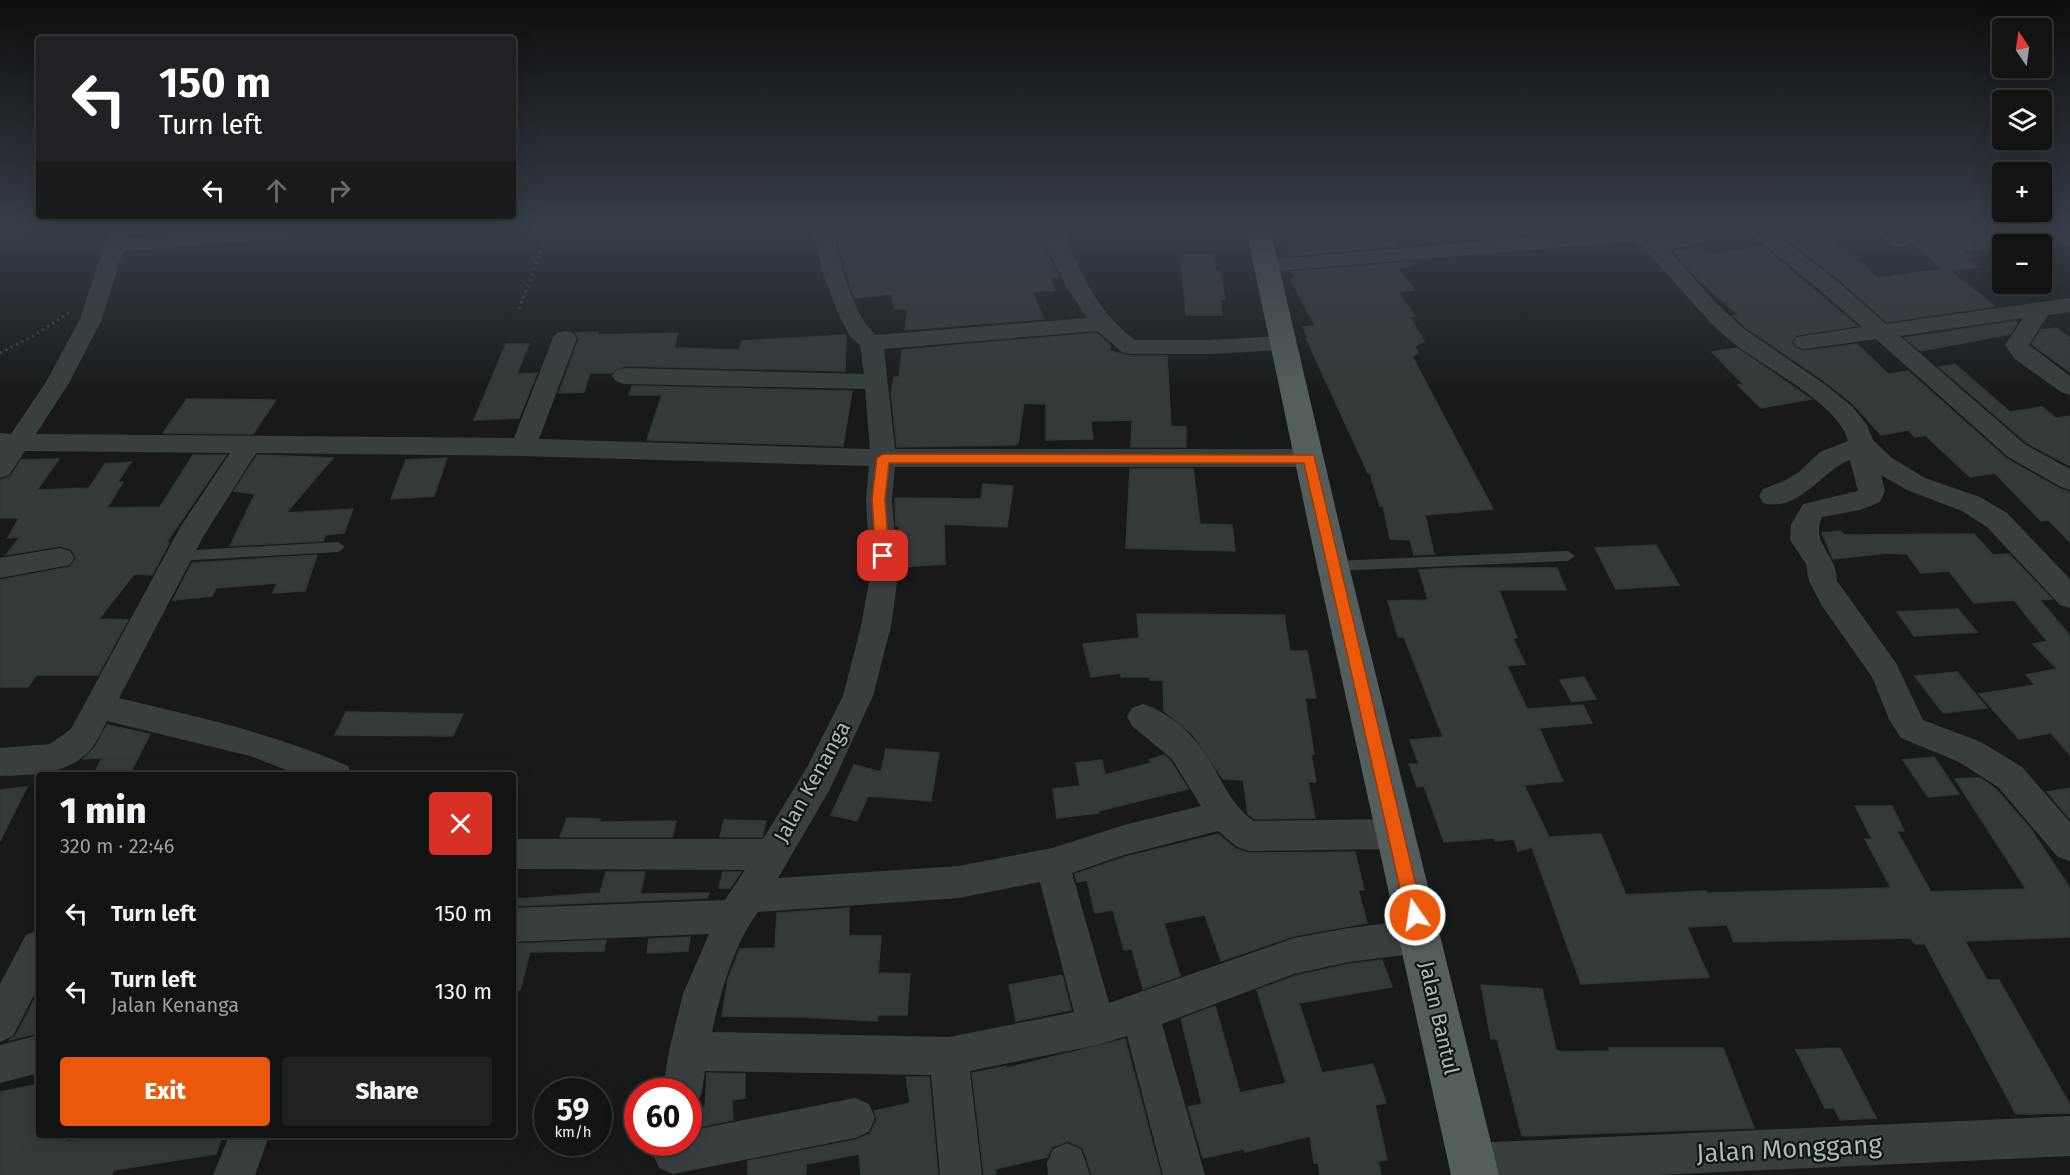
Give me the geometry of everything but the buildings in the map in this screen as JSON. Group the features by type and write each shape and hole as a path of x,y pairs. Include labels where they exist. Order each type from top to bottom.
{"main road":[{"name":"Jalan Bantul","path":"1270,284 1284,343 1298,458 1333,566 1474,1169"}],"street":[{"path":"838,284 858,331 871,343 1104,323"},
{"path":"1077,284 1104,323 1123,342 1138,348 1284,343"},
{"path":"1688,284 1734,332 1832,403 1847,417 1860,435 1863,445 1863,462 1873,488 1871,495 1863,500 1812,511 1804,525 1804,540 1819,560 1826,589 1875,655 1912,729 1970,752 2010,777 2070,846"},
{"path":"1826,284 2017,451 2070,481"},
{"path":"0,469 9,442 57,383 91,319 103,286"},
{"path":"1805,342 2070,305"},
{"path":"2040,310 2017,345 2024,354 2070,387"},
{"path":"523,447 565,338"},
{"name":"Jalan Kenanga","path":"684,1078 702,994 742,906 818,779 858,696 876,626 884,576 879,499 883,458 877,382 871,343"},
{"path":"624,376 877,382"},
{"path":"9,442 523,447 883,458 1298,458"},
{"path":"0,762 53,759 66,753 82,738 191,533 248,445"},
{"path":"1772,496 1793,488 1808,478 1828,458 1863,445"},
{"path":"1863,445 1883,464 1916,484 1971,504 1996,520 2070,597"},
{"path":"0,568 60,558"},
{"path":"100,706 253,744 311,763 328,772"},
{"path":"1143,717 1171,737 1183,749 1225,815 1237,830 1249,836 1395,834"},
{"path":"516,925 742,906 959,882 1052,864 1124,840 1225,815"},
{"path":"516,854 772,855"},
{"path":"1052,864 1097,1026"},
{"path":"688,1051 950,1056 1097,1026 1140,1013 1294,956 1349,945 1420,936"},
{"path":"0,1023 36,953"},
{"path":"1140,1013 1184,1175"},
{"path":"0,1064 36,1055"},
{"path":"950,1056 961,1175"},
{"path":"673,1157 855,1119"},
{"name":"Jalan Monggang","path":"1474,1169 2070,1136"},
{"path":"234,1175 248,1138"}],"lane":[{"path":"178,556 338,548"},
{"path":"1333,566 1568,556"}],"path":[{"path":"519,309 528,284"},
{"path":"0,353 35,335 103,286"}],"route":[{"path":"883,556 879,499 883,458 1309,458 1415,915"}]}
